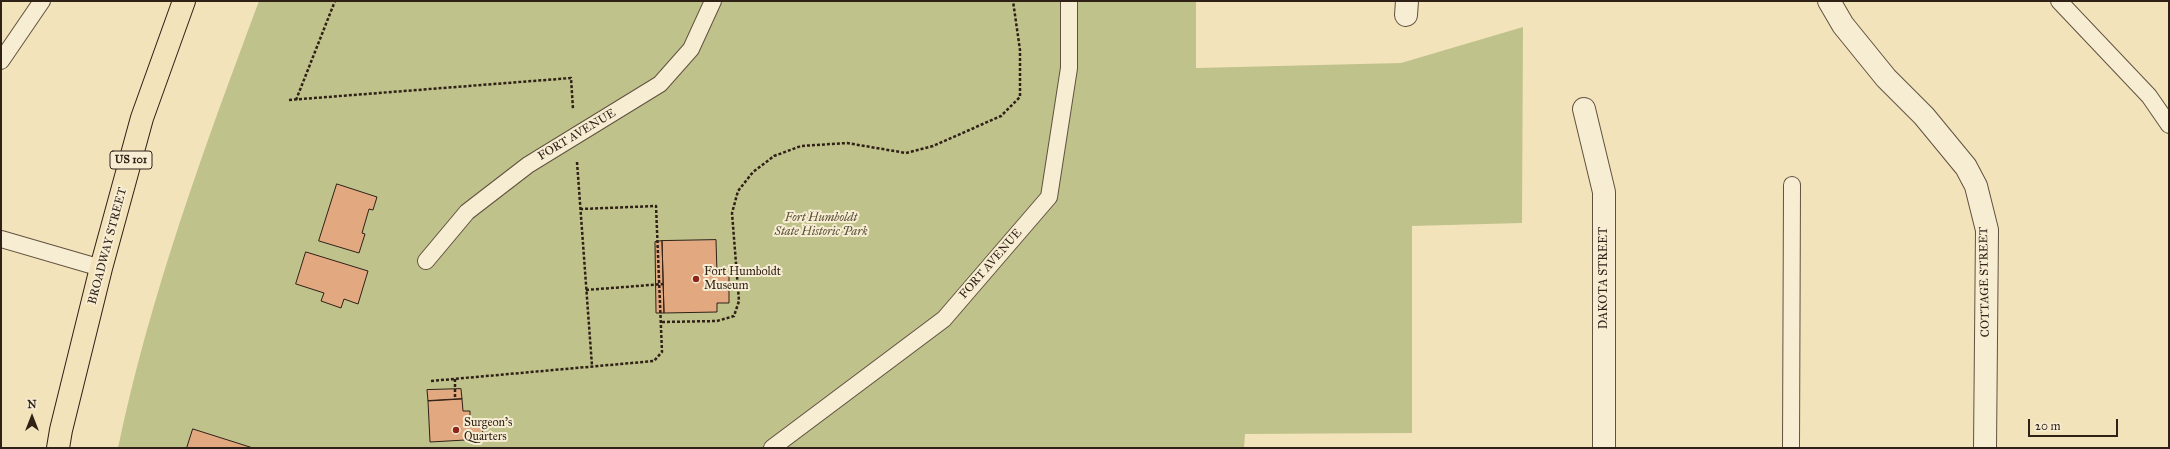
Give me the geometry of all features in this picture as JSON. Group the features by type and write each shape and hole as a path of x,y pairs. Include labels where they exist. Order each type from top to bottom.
{"highway":[{"name":"BROADWAY STREET","path":"58,448 61,430 101,268 142,118 184,1"}],"street":[{"name":"COTTAGE STREET","path":"1829,1 1843,25 1886,78 1924,116 1966,167 1976,186 1987,230 1985,448"},
{"name":"DAKOTA STREET","path":"1584,110 1604,192 1604,448"}],"lane":[{"path":"1,61 42,1"},
{"name":"FORT AVENUE","path":"426,261 467,212 528,165 660,84 691,49 713,1"},
{"name":"FORT AVENUE","path":"772,448 944,319 1049,197 1069,68 1069,1"},
{"path":"2060,1 2149,96 2169,125"},
{"path":"1791,448 1792,185"},
{"path":"1,240 101,268"}],"path":[{"path":"296,100 335,1"},
{"path":"662,322 717,321 734,316 739,301 732,213 738,191 753,172 774,156 801,146 848,143 906,153 933,146 1001,116 1020,97 1020,50 1013,1"},
{"path":"431,381 654,361 662,352 662,322 656,206 581,209"},
{"path":"586,290 663,284"},
{"path":"455,379 455,400"}],"green space":[{"name":"Fort Humboldt State Historic Park","path":"259,1 1196,1 1196,68 1401,63 1523,27 1522,223 1412,226 1412,433 1245,434 1244,448 118,448 131,391 162,278 218,111"}],"building":[{"path":"337,184 377,197 373,210 369,209 362,233 365,234 359,253 319,241"},
{"name":"Fort Humboldt Museum","path":"716,240 717,274 729,274 729,303 717,303 717,312 664,313 662,241"},
{"path":"662,241 664,313 656,313 655,242"},
{"path":"306,252 368,271 358,304 344,299 341,308 321,301 324,293 296,284"},
{"path":"461,389 462,399 428,401 427,390"},
{"name":"Surgeon's Quarters","path":"462,399 463,411 470,411 470,420 482,420 483,439 430,442 428,401"},
{"path":"193,429 253,448 187,448"}],"place":[{"name":"Fort Humboldt Museum","path":"696,279"},
{"name":"Surgeon's Quarters","path":"456,430"}]}
